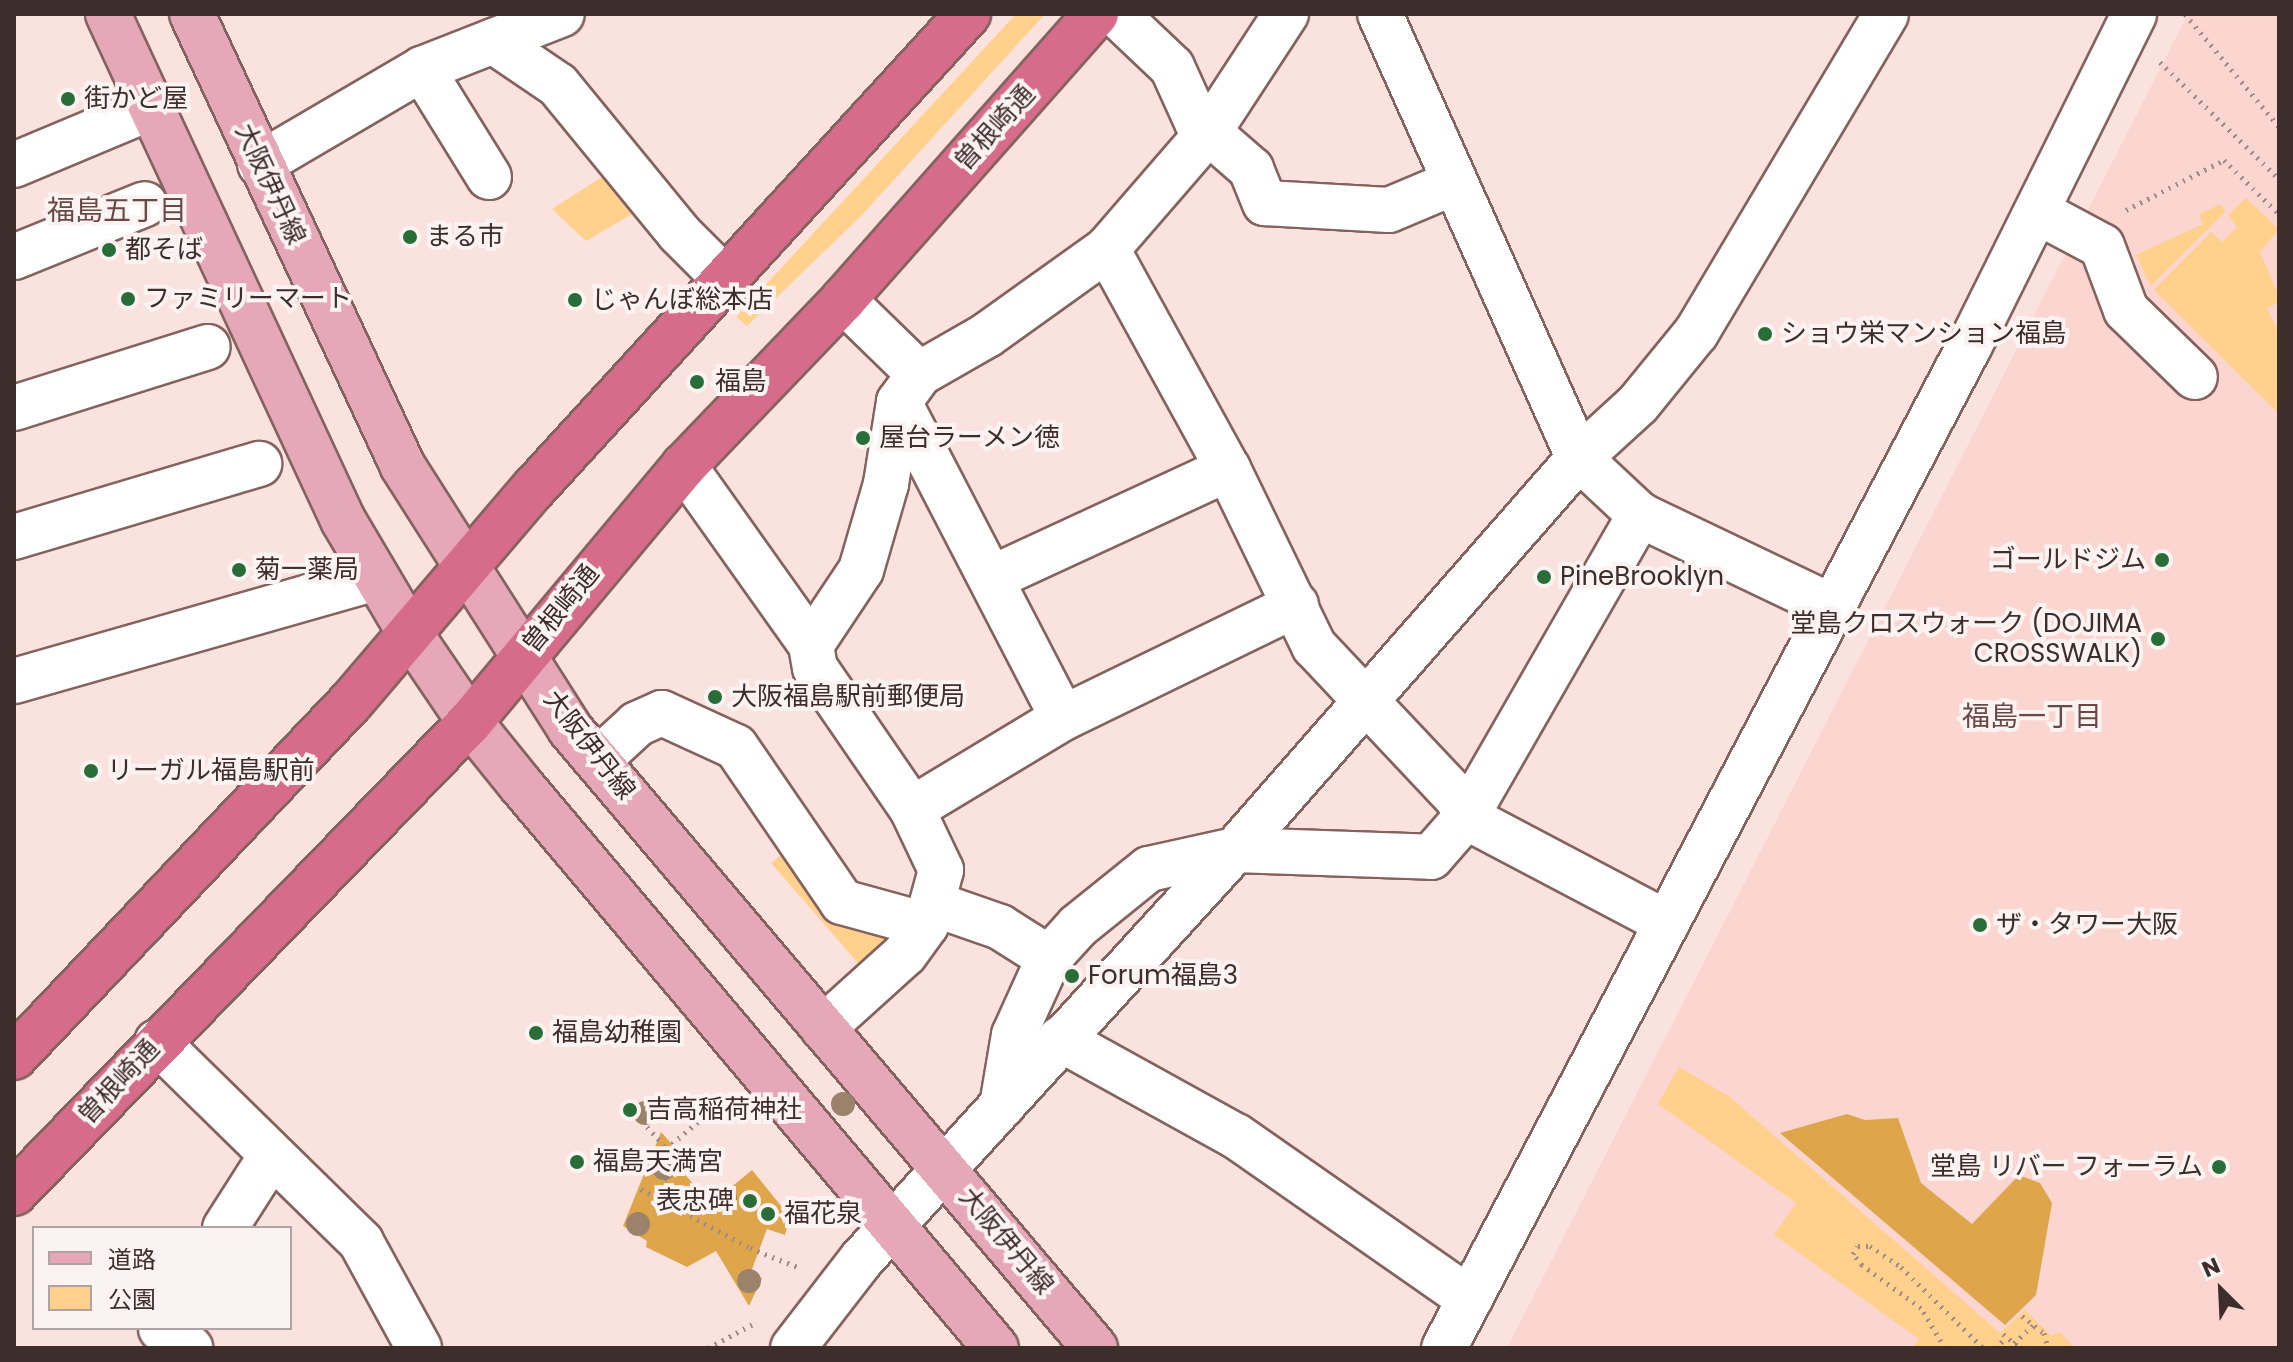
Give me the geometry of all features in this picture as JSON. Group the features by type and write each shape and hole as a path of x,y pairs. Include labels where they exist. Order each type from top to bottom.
{"highway":[{"path":"21,1037 411,635 465,568 728,282 968,14"},
{"name":"曽根崎通","path":"14,1193 470,722 522,656 684,466 843,300 1096,14"}],"main road":[{"path":"108,14 375,578 411,635 470,722 996,1348"},
{"name":"大阪伊丹線","path":"192,14 402,465 570,729 1095,1348"}],"street":[{"path":"1116,14 1172,67 1197,122 1210,130 1251,169 1265,203 1389,210 1453,183"},
{"path":"811,645 861,570 909,388 1107,249 1210,130 1286,14"},
{"path":"1380,14 1453,183 1579,458 1640,515 1833,607"},
{"path":"796,1347 842,1285 894,1224 1235,850 1579,458 1638,404 1696,333 1886,14"},
{"path":"1444,1348 2038,212 2134,14"},
{"path":"260,164 422,69 545,17"},
{"path":"493,41 558,85 679,233 728,282"},
{"path":"422,69 489,177"},
{"path":"14,165 150,108"},
{"path":"14,257 145,204"},
{"path":"2038,212 2102,246 2126,310 2195,377"},
{"path":"1107,249 1228,469 1314,646 1458,799 1466,817 1667,923"},
{"path":"843,300 909,388 992,578 1063,718"},
{"path":"14,408 208,347"},
{"path":"14,537 259,464"},
{"path":"684,466 811,645 815,668 912,809 941,870 930,914 905,954 823,1028"},
{"path":"992,578 1228,469"},
{"path":"1002,1106 1014,1035 1049,958 1078,926 1149,869 1235,850 1431,857 1466,817 1640,515"},
{"path":"14,681 375,578"},
{"path":"912,809 1063,718 1296,605"},
{"path":"598,760 637,724 662,713 736,747 842,902 1000,927 1049,958"},
{"path":"1060,1039 1236,1136 1470,1299"},
{"path":"157,1042 361,1242 419,1348"},
{"path":"226,1226 271,1156"},
{"path":"149,1348 161,1330"},
{"path":"165,1330 190,1348"}],"path":[{"path":"2185,14 2279,127"},
{"path":"2154,57 2279,179"},
{"path":"2113,217 2224,160 2279,214"},
{"path":"666,1149 721,1102"},
{"path":"636,1115 674,1156 657,1197"},
{"path":"641,1189 750,1248 842,1285"},
{"path":"1945,1348 1921,1308 1862,1265 1853,1254 1858,1246 1870,1246 1901,1267 1983,1348"},
{"path":"2022,1316 2044,1333 2048,1348"},
{"path":"2014,1343 2033,1325"},
{"path":"1995,1348 2005,1336 2020,1348"}],"shaded area":[{"path":"2188,14 2279,14 2279,1348 1507,1348"},
{"path":"1847,1114 1865,1120 1898,1118 1921,1183 1972,1224 2019,1175 2040,1183 2052,1203 2036,1295 2005,1325 1780,1133"},
{"path":"661,1132 689,1163 681,1170 711,1204 752,1170 790,1217 785,1235 767,1229 751,1272 762,1278 749,1306 716,1251 687,1267 646,1247 647,1241 623,1226"}],"green space":[{"path":"1016,14 1045,14 861,216 747,326 736,317"},
{"path":"605,175 634,213 586,241 552,209"},
{"path":"2246,198 2279,229 2260,252 2279,296 2279,302 2267,308 2279,333 2279,414 2154,290 2211,232 2222,242 2237,227 2228,215"},
{"path":"2221,204 2225,212 2151,286 2136,255 2203,224 2199,214"},
{"path":"788,850 904,936 864,970 771,863"},
{"path":"1679,1067 1730,1097 2000,1333 2025,1310 2051,1335 2060,1332 2075,1348 1912,1348 1919,1339 1774,1235 1796,1203 1658,1104"}],"place":[{"name":"街かど屋","path":"68,99"},
{"name":"まる市","path":"410,237"},
{"name":"都そば","path":"109,250"},
{"name":"ファミリーマート","path":"128,299"},
{"name":"じゃんぼ総本店","path":"575,300"},
{"name":"ショウ栄マンション福島","path":"1765,334"},
{"name":"福島","path":"697,382"},
{"name":"屋台ラーメン徳","path":"863,438"},
{"name":"ゴールドジム","path":"2162,560"},
{"name":"菊一薬局","path":"239,570"},
{"name":"PineBrooklyn","path":"1544,577"},
{"name":"堂島クロスウォーク (DOJIMA CROSSWALK)","path":"2158,639"},
{"name":"大阪福島駅前郵便局","path":"715,697"},
{"name":"リーガル福島駅前","path":"91,771"},
{"name":"ザ・タワー大阪","path":"1980,925"},
{"name":"Forum福島3","path":"1072,976"},
{"name":"福島幼稚園","path":"536,1033"},
{"name":"吉高稲荷神社","path":"630,1110"},
{"name":"福島天満宮","path":"577,1162"},
{"name":"堂島 リバー フォーラム","path":"2219,1167"},
{"name":"表忠碑","path":"750,1201"},
{"name":"福花泉","path":"768,1214"}],"district":[{"name":"福島五丁目","path":"117,211"},
{"name":"福島一丁目","path":"2032,717"}]}
